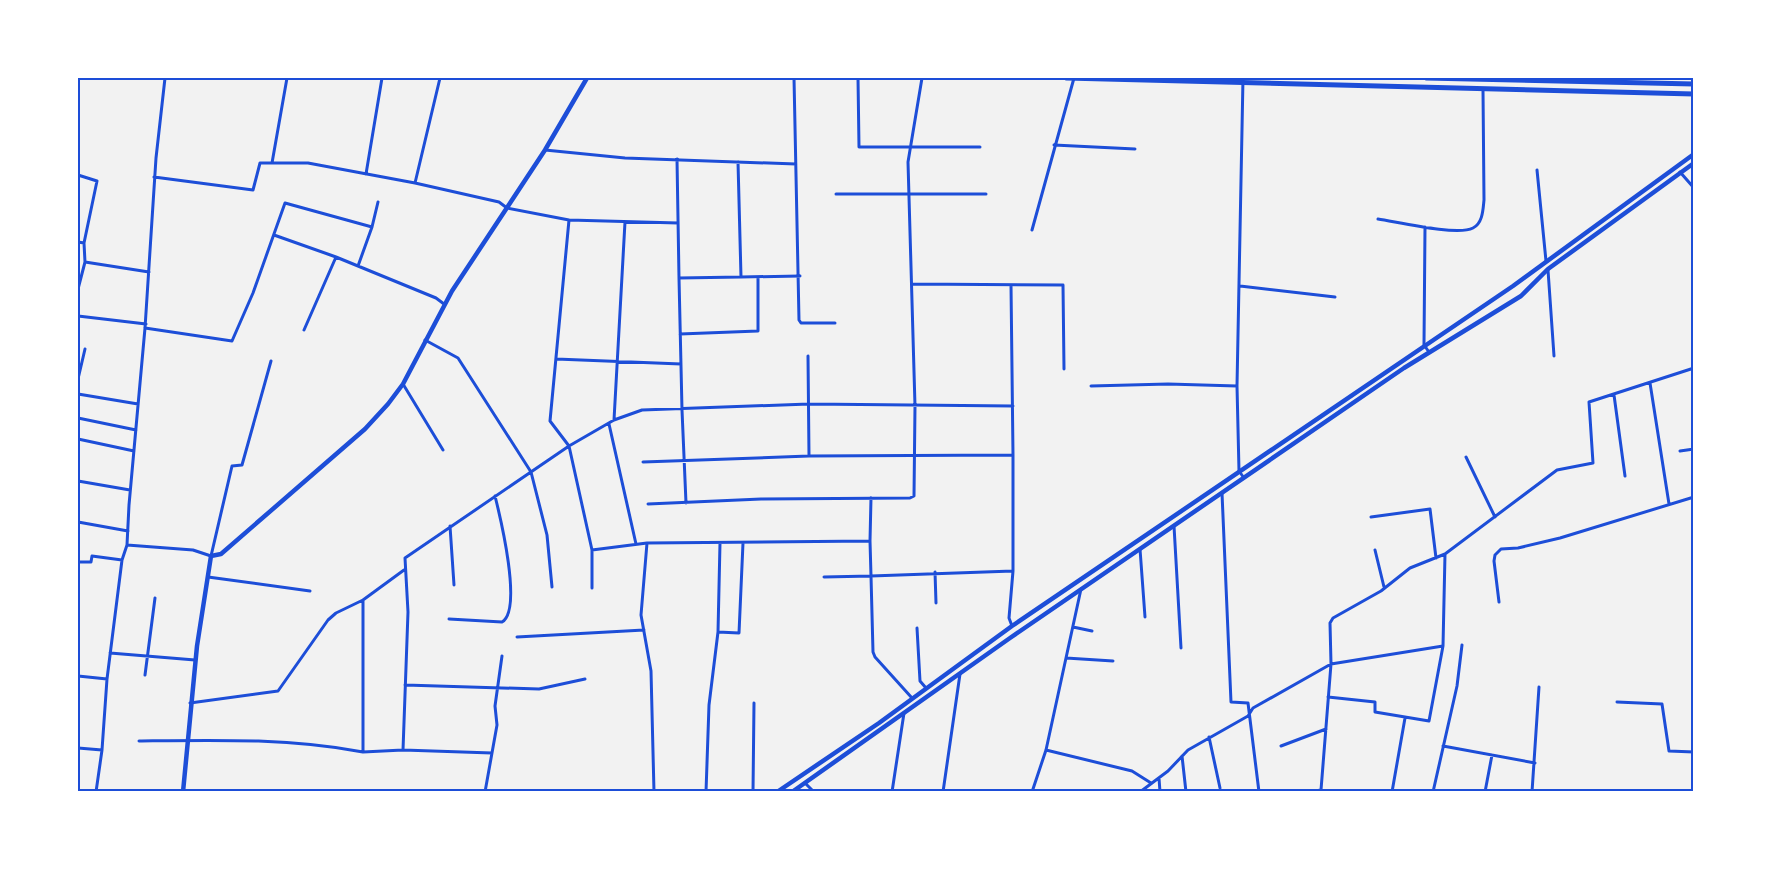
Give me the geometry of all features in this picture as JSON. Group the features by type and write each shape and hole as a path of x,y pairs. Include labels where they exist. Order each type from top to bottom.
{"main road":[{"path":"1066,78 1243,81 1483,90 1694,94"},
{"path":"1426,78 1541,81 1620,80 1694,84"},
{"path":"1539,91 1541,81"}],"street":[{"path":"96,792 102,750 110,653 122,560 127,545 130,490 146,326 154,177 165,78"},
{"path":"272,163 287,78"},
{"path":"366,174 382,78"},
{"path":"415,183 440,78"},
{"path":"127,545 193,550 211,556 221,554 365,429 403,384 444,304 545,150 587,78"},
{"path":"794,78 800,276 799,320 801,323 835,324"},
{"path":"858,78 859,146 980,147"},
{"path":"648,504 910,498 914,496 915,406 909,193 910,145 922,78"},
{"path":"1032,230 1074,78"},
{"path":"1243,81 1237,386 1239,471 1244,478"},
{"path":"1378,220 1425,227 1464,230 1475,228 1481,218 1484,200 1483,90"},
{"path":"1054,145 1135,149"},
{"path":"545,150 625,158 796,164"},
{"path":"777,792 1012,626 1424,346 1694,154"},
{"path":"677,159 680,334 686,503"},
{"path":"738,162 741,277"},
{"path":"154,177 253,190 260,163 308,163 415,183 499,202 507,208 569,220 678,223"},
{"path":"792,792 1140,548 1429,352 1521,296 1548,269 1694,163"},
{"path":"1538,170 1546,261"},
{"path":"1680,172 1694,188"},
{"path":"78,176 97,181 84,243 85,262 78,287"},
{"path":"836,194 986,194"},
{"path":"358,266 372,227 378,202"},
{"path":"78,316 232,341 253,293 285,203 372,227"},
{"path":"569,220 550,421 569,446 592,550 592,588"},
{"path":"614,420 625,222"},
{"path":"1425,227 1424,346 1429,352"},
{"path":"274,234 436,298 444,304"},
{"path":"78,242 84,243"},
{"path":"304,330 336,257"},
{"path":"85,262 149,272"},
{"path":"1548,269 1554,356"},
{"path":"680,334 758,331 758,276"},
{"path":"680,278 800,276"},
{"path":"912,284 1063,285 1064,369"},
{"path":"1010,285 1013,406 1013,570 1009,618 1012,626"},
{"path":"1240,286 1335,297"},
{"path":"425,340 458,358 531,472 547,535 552,588"},
{"path":"78,379 85,349"},
{"path":"808,356 809,456"},
{"path":"556,359 681,364"},
{"path":"183,792 195,660 211,556 232,466 242,465 271,361"},
{"path":"1310,792 1321,790 1331,664 1331,620 1384,587 1410,568 1445,554 1557,470 1593,463 1588,404 1694,368"},
{"path":"1650,383 1669,504"},
{"path":"403,384 443,450"},
{"path":"1091,386 1168,384 1237,386"},
{"path":"78,394 138,404"},
{"path":"1614,394 1625,476"},
{"path":"403,750 408,612 404,570 405,558 450,525 569,446 614,420 642,410 808,404 1013,406"},
{"path":"78,418 136,430"},
{"path":"609,424 636,544"},
{"path":"78,439 134,451"},
{"path":"1680,452 1694,449"},
{"path":"643,462 684,459 809,456 914,457 1013,455"},
{"path":"1466,458 1495,516"},
{"path":"78,481 130,490"},
{"path":"1222,493 1230,702 1247,702 1259,792"},
{"path":"449,619 502,622 508,615 511,592 508,549 495,495"},
{"path":"1498,602 1494,561 1495,555 1501,549 1518,548 1560,538 1694,496"},
{"path":"870,498 873,652 912,698"},
{"path":"1371,517 1430,509 1436,558"},
{"path":"78,522 128,531"},
{"path":"450,525 454,585"},
{"path":"1174,525 1180,648"},
{"path":"592,550 646,543 870,541"},
{"path":"718,632 739,633 743,542"},
{"path":"646,543 641,615 651,671 654,792"},
{"path":"706,792 709,705 718,632 720,543"},
{"path":"1140,548 1145,617"},
{"path":"1375,550 1384,587"},
{"path":"1328,697 1375,702 1375,712 1429,721 1443,646 1445,554"},
{"path":"78,562 92,562 92,556 122,560"},
{"path":"190,704 278,691 328,620 336,613 363,600 404,570"},
{"path":"824,577 1013,570"},
{"path":"935,572 936,603"},
{"path":"207,577 310,591"},
{"path":"1032,792 1046,750 1081,589"},
{"path":"145,675 155,598"},
{"path":"363,600 363,752"},
{"path":"1073,627 1092,631"},
{"path":"917,628 920,681 926,688"},
{"path":"517,638 644,630"},
{"path":"1433,792 1457,686 1462,645"},
{"path":"1140,792 1182,755 1209,737 1248,716 1253,708 1331,664 1443,646"},
{"path":"110,653 195,660"},
{"path":"486,792 497,725 495,706 502,656"},
{"path":"1066,658 1112,662"},
{"path":"943,792 960,673"},
{"path":"78,676 107,679"},
{"path":"405,685 539,689 585,679"},
{"path":"1532,792 1540,687"},
{"path":"1617,702 1662,704 1669,751 1694,752"},
{"path":"753,792 754,703"},
{"path":"892,792 904,712"},
{"path":"1392,792 1405,718"},
{"path":"1281,746 1326,729"},
{"path":"1209,737 1220,788"},
{"path":"139,741 278,740 326,745 363,752 403,750 492,753"},
{"path":"1443,746 1535,762"},
{"path":"78,748 102,750"},
{"path":"1046,750 1132,771 1151,783"},
{"path":"1182,755 1186,792"},
{"path":"1485,792 1492,755"},
{"path":"1158,777 1160,792"},
{"path":"805,783 814,792"},
{"path":"1503,791 1509,792"}]}
